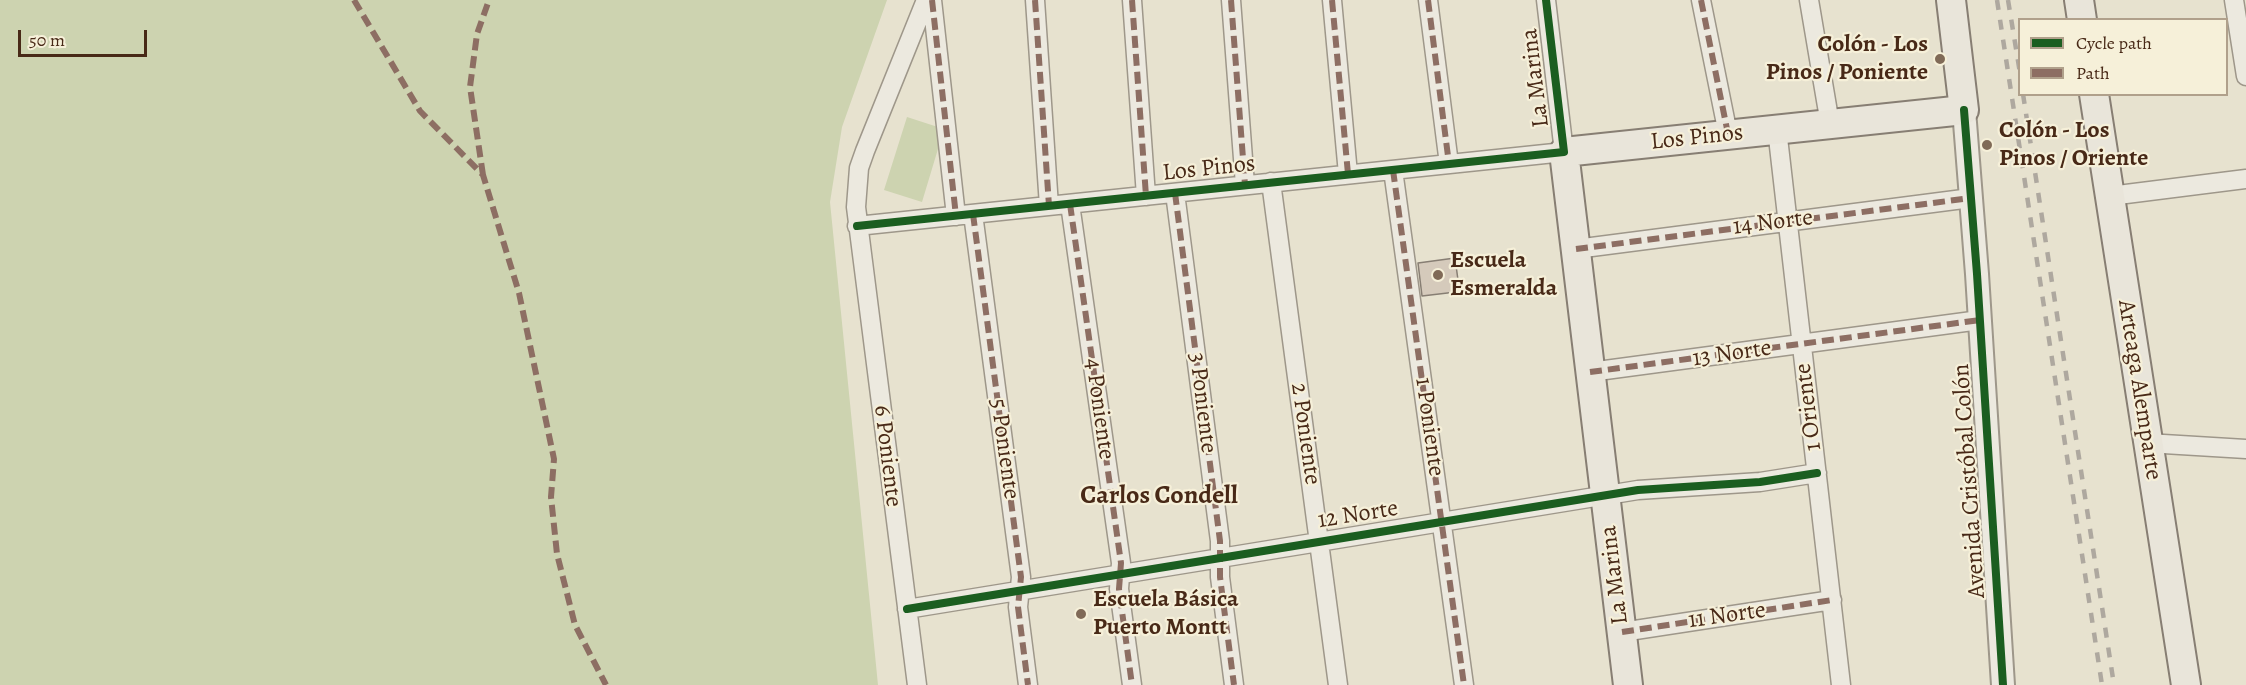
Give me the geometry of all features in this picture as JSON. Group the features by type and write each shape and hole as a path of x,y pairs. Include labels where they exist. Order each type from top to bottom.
{"main road":[{"path":"1951,0 1964,110"},
{"path":"2079,0 2082,18"},
{"name":"Arteaga Alemparte","path":"2094,96 2186,685"},
{"name":"Los Pinos","path":"1564,152 1964,110"},
{"name":"La Marina","path":"1564,152 1628,685"}],"street":[{"name":"6 Poniente","path":"917,685 855,207 859,168 926,0"},
{"path":"932,0 964,215"},
{"path":"1035,0 1049,206"},
{"path":"1132,0 1146,196"},
{"path":"1231,0 1245,185"},
{"path":"1332,0 1348,174"},
{"path":"1428,0 1449,164"},
{"name":"La Marina","path":"1546,0 1564,152"},
{"path":"1701,0 1728,135"},
{"path":"1809,0 1830,124"},
{"path":"2234,0 2242,26 2246,76"},
{"name":"Avenida Cristóbal Colón","path":"1964,110 1977,274 2003,685"},
{"name":"1 Oriente","path":"1777,129 1841,685"},
{"name":"Los Pinos","path":"857,226 1564,152"},
{"name":"1 Poniente","path":"1393,170 1464,685"},
{"path":"2109,196 2246,179"},
{"name":"2 Poniente","path":"1271,183 1338,685"},
{"name":"3 Poniente","path":"1175,193 1220,542 1220,577 1234,685"},
{"name":"14 Norte","path":"1576,249 1971,198"},
{"name":"4 Poniente","path":"1070,204 1121,562 1119,589 1132,685"},
{"name":"5 Poniente","path":"964,215 1021,577 1018,608 1028,685"},
{"name":"13 Norte","path":"1590,372 1980,320"},
{"path":"2147,442 2246,448"},
{"name":"12 Norte","path":"907,609 1605,495 1667,487 1760,482 1817,473"},
{"name":"11 Norte","path":"1622,632 1832,600"}],"green space":[{"path":"0,0 887,0 842,127 830,202 878,685 0,685"},
{"path":"907,117 944,129 922,202 884,190"}],"building":[{"name":"Escuela Esmeralda","path":"1455,258 1458,280 1455,280 1456,292 1422,296 1418,263"}],"railway":[{"path":"1997,0 2102,685"},
{"path":"2008,0 2018,61"},
{"path":"2023,96 2114,685"}],"marked path":[{"path":"354,0 420,111 483,175 519,293 554,459 551,497 557,554 575,625 606,685"},
{"path":"483,175 470,87 477,34 489,0"},
{"path":"932,0 956,216"},
{"path":"1035,0 1049,206"},
{"path":"1132,0 1146,196"},
{"path":"1231,0 1245,185"},
{"path":"1332,0 1348,174"},
{"path":"1428,0 1449,164"},
{"path":"1701,0 1728,134"},
{"path":"1393,170 1464,685"},
{"path":"1175,193 1220,541 1220,577 1234,685"},
{"path":"1576,249 1971,198"},
{"path":"1070,204 1121,563 1119,589 1132,685"},
{"path":"973,214 1021,577 1018,607 1028,685"},
{"path":"1590,372 1980,320"},
{"path":"1622,632 1832,600"}],"cycle path":[{"path":"857,226 1564,152 1546,0"},
{"path":"1964,110 1977,274 2003,685"},
{"path":"907,609 1638,490 1760,482 1817,473"}],"place":[{"name":"Colón - Los Pinos / Poniente","path":"1940,59"},
{"name":"Colón - Los Pinos / Oriente","path":"1987,145"},
{"name":"Escuela Esmeralda","path":"1438,275"},
{"name":"Escuela Básica Puerto Montt","path":"1081,614"}],"district":[{"name":"Carlos Condell","path":"1159,497"}]}
